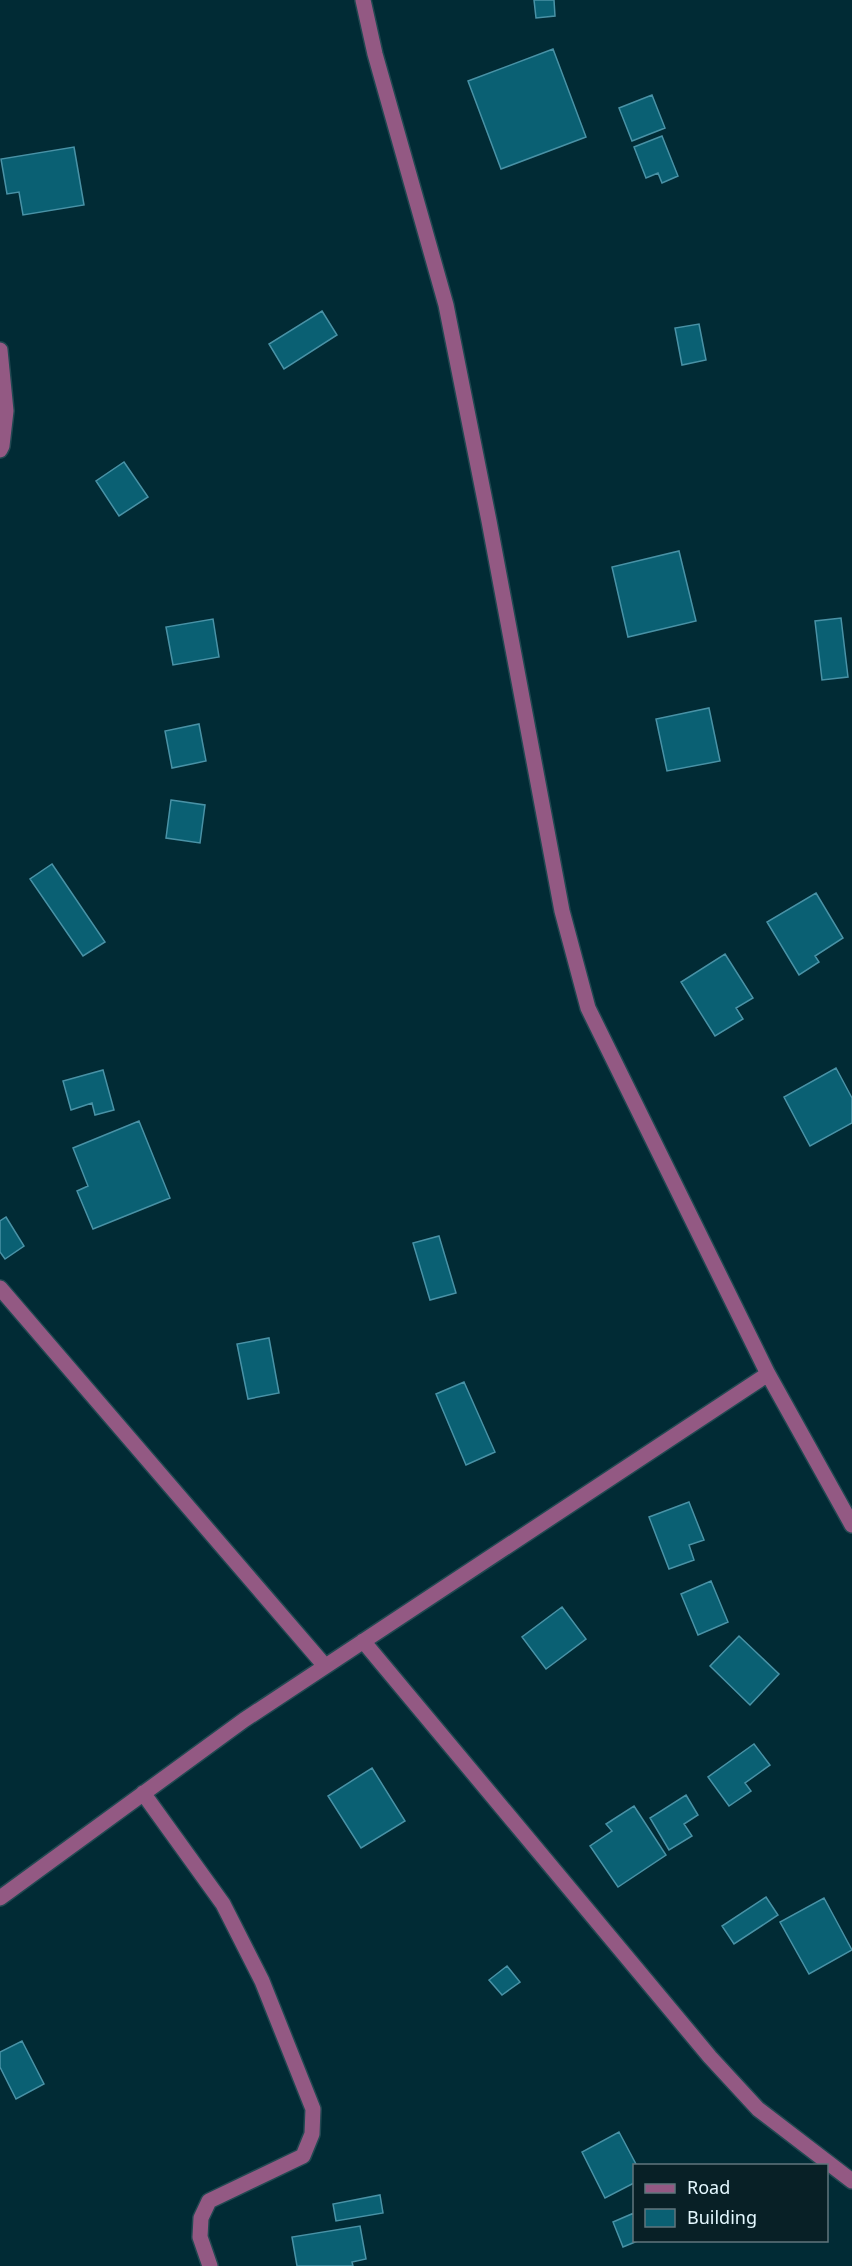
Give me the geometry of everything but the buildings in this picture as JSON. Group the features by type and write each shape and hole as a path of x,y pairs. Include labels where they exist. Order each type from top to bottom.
{"street":[{"path":"363,0 375,54 446,305 562,911 588,1008 768,1374 852,1525"},
{"path":"0,350 6,411 0,450"},
{"path":"0,1288 325,1666"},
{"path":"0,1898 244,1720 768,1374"},
{"path":"363,1641 718,2066 758,2109 852,2181"},
{"path":"143,1793 223,1904 262,1981 313,2109 312,2134 303,2156 209,2201 201,2218 200,2237 210,2266"}]}
